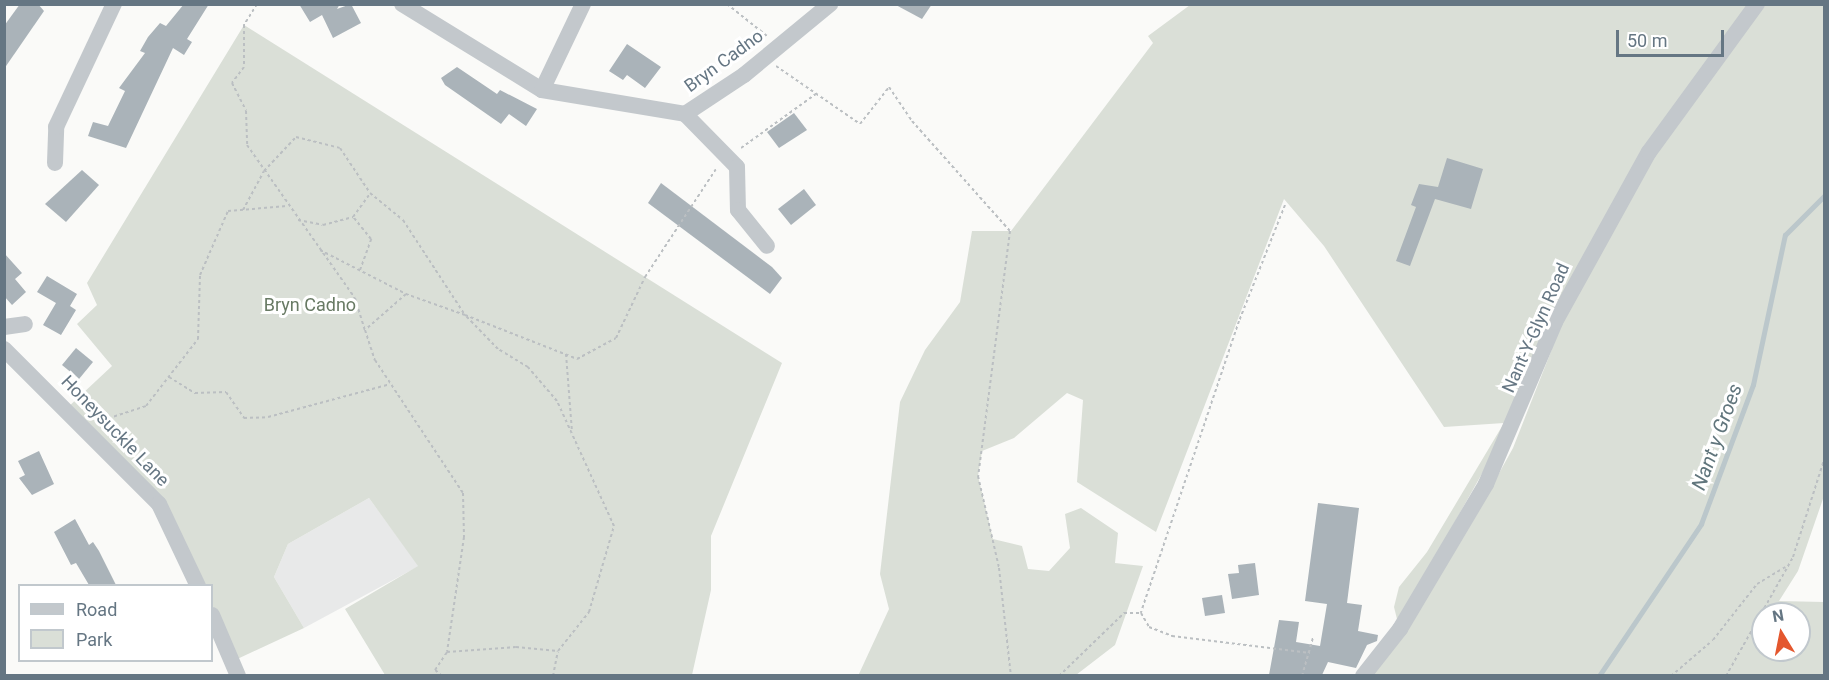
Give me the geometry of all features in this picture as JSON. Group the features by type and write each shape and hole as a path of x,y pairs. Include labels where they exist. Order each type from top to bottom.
{"street":[{"path":"55,163 56,127 114,4"},
{"name":"Bryn Cadno","path":"402,4 543,90 685,114 764,58 830,4"},
{"path":"543,90 583,4"},
{"name":"Nant-Y-Glyn Road","path":"1363,675 1400,629 1486,484 1555,322 1649,152 1757,4"},
{"path":"685,114 737,167 737,200 742,219 767,246"},
{"path":"4,327 25,324"},
{"name":"Honeysuckle Lane","path":"4,349 159,504 198,584"},
{"path":"213,617 238,675"}],"path":[{"path":"257,4 244,26 244,67 232,83 246,111 247,145 355,298 365,330 390,384 464,493 464,537 447,652 435,670 442,675"},
{"path":"727,4 779,45"},
{"path":"764,58 860,124 889,87 912,121 1010,231 978,476 999,568 1011,675"},
{"path":"243,210 264,171 296,136 340,148 370,193 404,220 465,315 498,349 528,367 557,401 614,526 588,612 558,651 553,675"},
{"path":"298,220 323,225 353,217 370,193"},
{"path":"83,426 146,406 198,339 200,275 228,211 288,206"},
{"path":"1285,206 1239,321 1141,613 1149,627 1172,636 1310,652"},
{"path":"353,217 371,240 360,270"},
{"path":"319,249 406,294 577,359 616,338 645,277"},
{"path":"365,330 406,294"},
{"path":"566,354 573,435"},
{"path":"169,377 195,393 226,392 244,418 268,417 390,384"},
{"path":"1726,675 1788,566 1824,460"},
{"path":"1671,675 1713,640 1757,584 1788,566"},
{"path":"1059,675 1124,613 1141,613"},
{"path":"1302,675 1313,638"},
{"path":"447,652 516,647 558,651"}],"shaded area":[{"path":"369,498 419,566 304,628 274,577 288,544"}],"green space":[{"path":"1190,5 1824,5 1824,496 1798,571 1779,601 1824,602 1824,675 1372,675 1471,524 1513,448 1552,349 1398,623 1394,607 1399,587 1427,552 1504,423 1444,427 1324,246 1284,199 1156,532 1077,482 1083,400 1067,393 1014,438 982,451 978,476 993,539 1022,546 1028,569 1049,571 1070,548 1065,514 1081,508 1118,533 1115,563 1143,566 1115,645 1076,675 858,676 889,609 880,574 900,402 925,350 960,302 972,231 1011,231 1153,43 1148,36"},
{"name":"Bryn Cadno","path":"244,25 782,363 711,536 711,590 692,675 385,675 345,609 418,566 369,498 288,544 274,577 304,628 233,661 213,617 213,584 198,584 159,504 66,409 112,366 77,324 97,305 87,283"}],"building":[{"path":"20,4 38,4 44,11 4,69 4,26"},
{"path":"184,4 209,4 187,39 192,42 184,55 173,48 126,148 88,136 93,122 108,126 125,91 119,88 145,53 140,51 148,37 160,23 166,26"},
{"path":"299,4 340,4 337,9 351,4 361,23 333,38 322,15 310,22"},
{"path":"894,4 932,4 922,19"},
{"path":"627,44 661,67 645,88 627,75 623,80 609,71"},
{"path":"457,67 497,94 500,90 537,109 526,126 509,114 501,124 445,85 441,78"},
{"path":"794,113 807,130 779,148 767,132"},
{"path":"1447,158 1483,169 1471,209 1435,199 1410,266 1396,261 1416,207 1411,205 1419,184 1438,187"},
{"path":"82,170 99,185 66,222 45,204"},
{"path":"661,183 772,267 782,278 770,294 648,203"},
{"path":"804,189 816,205 791,225 778,209"},
{"path":"4,253 22,273 15,279 26,292 12,305 4,296"},
{"path":"47,276 77,294 70,306 76,310 61,335 43,325 56,303 37,292"},
{"path":"76,348 93,362 79,379 62,365"},
{"path":"39,451 54,484 32,495 19,478 25,475 18,461"},
{"path":"1318,503 1359,508 1347,603 1362,605 1358,631 1378,635 1377,641 1367,645 1356,668 1328,662 1322,675 1269,675 1279,620 1299,622 1296,642 1320,646 1327,604 1305,601"},
{"path":"75,519 89,545 93,542 99,551 116,584 88,584 76,563 71,565 54,532"},
{"path":"1255,563 1259,595 1232,599 1228,574 1239,573 1238,565"},
{"path":"1222,595 1225,613 1205,616 1202,598"}],"waterway":[{"name":"Nant y Groes","path":"1599,676 1701,524 1753,385 1785,235 1824,196"}]}
